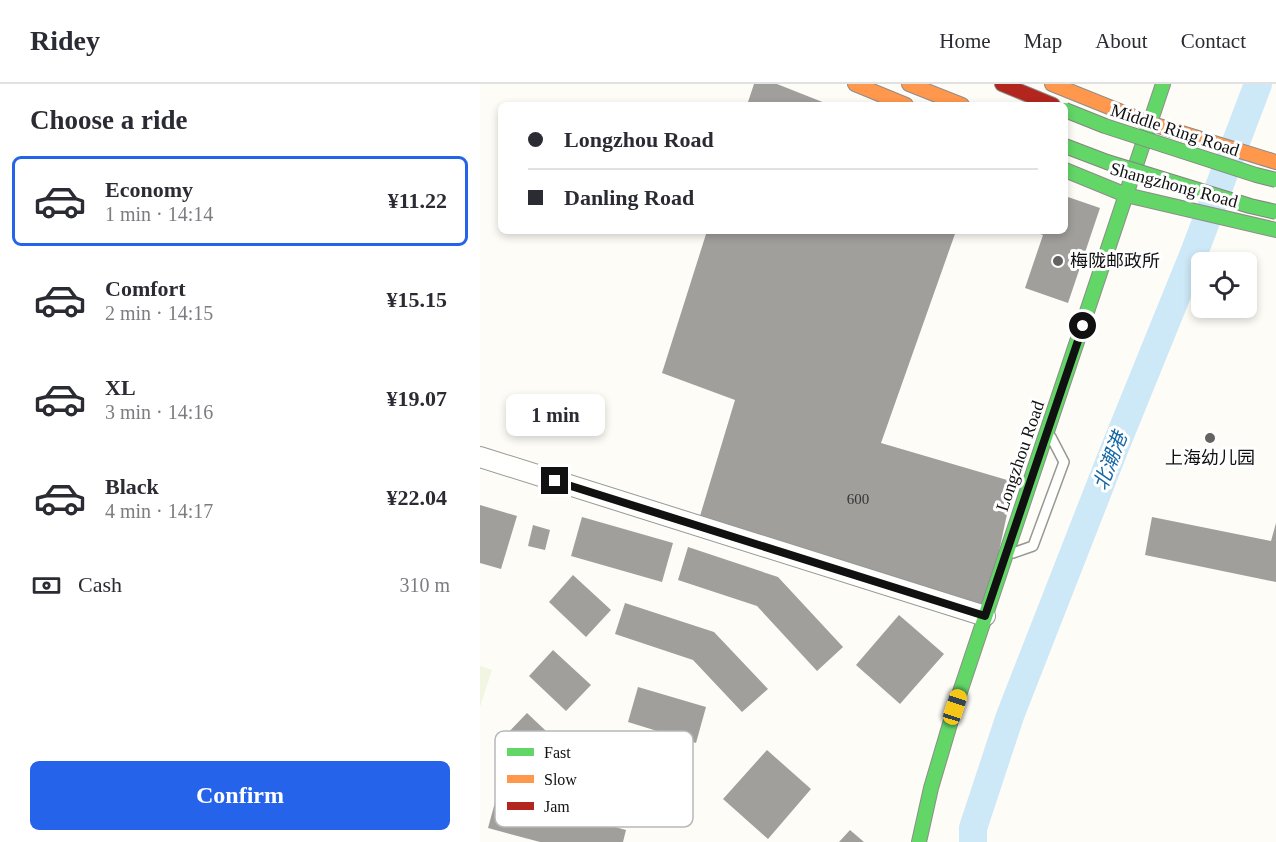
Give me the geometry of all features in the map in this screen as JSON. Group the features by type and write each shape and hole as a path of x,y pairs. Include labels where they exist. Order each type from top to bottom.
{"main road":[{"path":"855,84 899,102"},
{"path":"909,84 954,102"},
{"path":"1002,84 1046,102"},
{"path":"1052,84 1149,123 1272,161"},
{"name":"Longzhou Road","path":"919,842 942,747 1163,84"},
{"name":"Middle Ring Road","path":"1068,111 1116,130 1276,180"},
{"path":"1068,147 1107,162 1276,212"},
{"name":"Shangzhong Road","path":"1068,171 1126,195 1276,230"}],"street":[{"path":"480,458 985,616"}],"lane":[{"path":"1005,555 1033,546 1064,462 1048,430"}],"green space":[{"path":"480,666 492,670 480,707"}],"building":[{"path":"754,84 777,84 822,102 748,102"},
{"name":"梅陇邮政所","path":"1068,197 1100,208 1068,303 1025,288 1043,235 1040,234 1068,234"},
{"path":"706,234 955,234 881,443 1014,482 985,616 700,516 735,400 662,373"},
{"path":"480,505 517,516 501,569 480,563"},
{"path":"582,517 673,543 662,582 571,556"},
{"path":"1152,517 1271,541 1276,523 1276,582 1145,555"},
{"path":"533,525 550,530 545,550 528,546"},
{"path":"688,547 778,577 843,647 817,671 757,606 678,580"},
{"path":"573,575 611,610 586,637 549,602"},
{"path":"625,603 714,632 768,689 742,712 693,660 615,634"},
{"path":"899,615 944,654 900,704 856,665"},
{"path":"553,650 591,685 566,711 529,676"},
{"path":"638,687 706,707 696,743 693,742 693,731 657,731 628,722"},
{"path":"527,713 546,731 510,731"},
{"path":"767,750 811,789 768,839 723,799"},
{"path":"495,802 495,827 615,827 626,830 623,842 540,842 488,828"},
{"path":"850,830 864,842 839,842"}],"waterway":[{"name":"北潮港","path":"973,842 973,828 1010,716 1194,253 1258,84"}],"traffic: fast":[{"path":"919,842 931,788 955,707 1163,84"},
{"path":"1068,111 1105,126 1276,180"},
{"path":"1068,147 1107,162 1276,212"},
{"path":"1068,171 1126,195 1276,230"}],"traffic: slow":[{"path":"855,84 899,102"},
{"path":"909,84 954,102"},
{"path":"1052,84 1149,123 1276,162"}],"traffic: jam":[{"path":"1002,84 1046,102"}],"place":[{"name":"梅陇邮政所","path":"1058,261"},
{"name":"上海幼儿园","path":"1210,438"}],"route":[{"path":"555,481 985,616 1083,326"}]}
